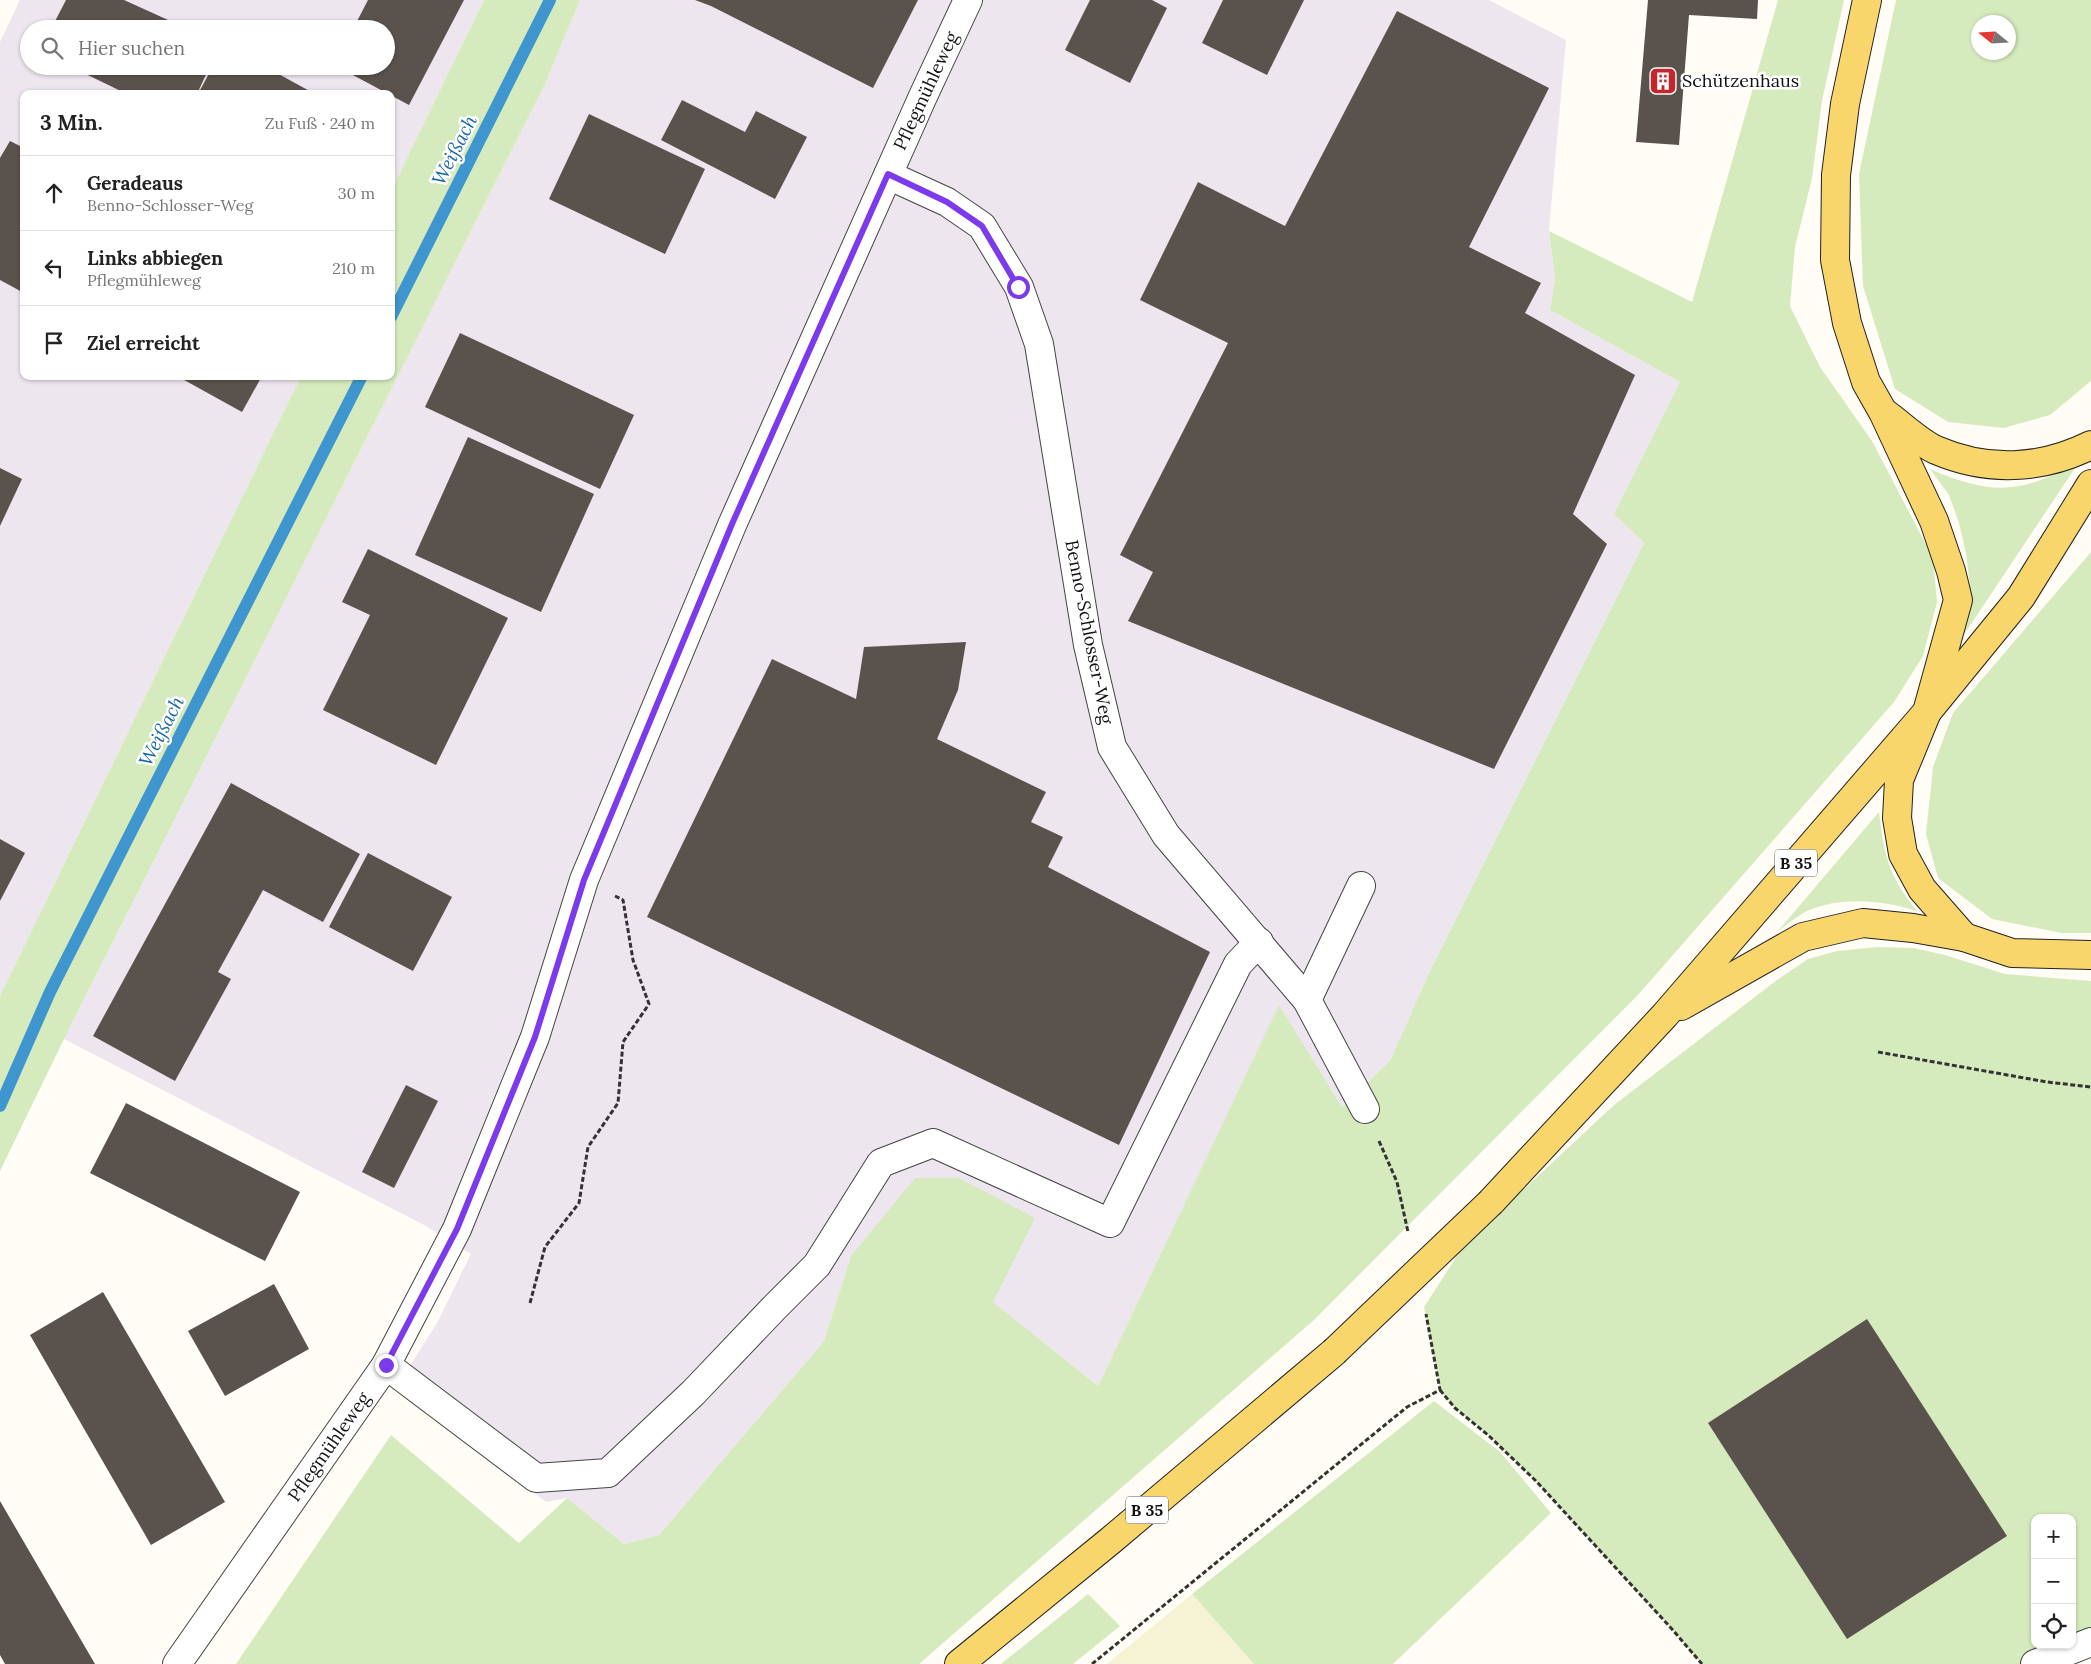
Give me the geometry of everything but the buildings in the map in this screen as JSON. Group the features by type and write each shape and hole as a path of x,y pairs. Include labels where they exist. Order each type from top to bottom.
{"main road":[{"path":"1867,0 1845,104 1836,175 1835,260 1848,323 1866,382 1883,412 1934,521 1952,571 1958,600 1927,712 1899,780 1897,818 1903,854 1922,889 1964,937"},
{"path":"1883,412 1934,450 1981,464 2020,466 2053,459 2091,445"},
{"name":"B 35","path":"958,1664 1110,1541 1334,1352 1491,1202 1665,1015 1927,712 2020,597 2091,484"},
{"path":"1665,1015 1803,937 1863,923 1913,928 1964,937 2012,953 2091,955"}],"street":[{"name":"Pflegmühleweg","path":"177,1664 386,1365 457,1229 535,1037 584,880 732,524 968,0"},
{"name":"Benno-Schlosser-Weg","path":"888,174 947,202 982,226 1018,287 1039,344 1088,646 1112,746 1166,835 1308,1000 1365,1109"},
{"path":"1308,1000 1361,886"},
{"path":"386,1365 536,1478 608,1473 693,1393 774,1307 818,1265 881,1163 933,1143 1110,1223 1238,964 1259,942"},
{"path":"2035,1664 2091,1642"}],"path":[{"path":"530,1303 544,1247 579,1203 588,1147 618,1104 623,1042 649,1004 633,960 623,900 584,880"},
{"path":"1878,1052 2047,1082 2091,1087"},
{"path":"1365,1109 1397,1182 1409,1236"},
{"path":"1424,1307 1440,1390 1455,1408 1488,1435 1536,1481 1672,1628 1702,1664"},
{"path":"1092,1664 1407,1407 1440,1390"}],"shaded area":[{"path":"20,0 484,0 395,183 395,90 20,90 20,380 299,380 0,996 0,42"},
{"path":"580,0 1489,0 1566,40 1549,230 1555,279 1550,310 1680,382 1614,514 1644,543 1428,975 1390,1061 1342,1107 1279,1006 1098,1386 992,1302 851,1256 824,1341 659,1535 624,1544 567,1498 546,1502 397,1386 437,1323 471,1254 424,1225 64,1039 545,84"},
{"path":"1192,1594 1254,1664 1107,1664"}],"green space":[{"path":"484,0 580,0 545,84 64,1039 0,1171 0,996 299,380 395,380 395,183"},
{"path":"1778,0 1844,0 1822,101 1812,178 1795,247 1790,306 1820,367 1872,441 1933,558 1937,602 1923,656 1894,702 1638,995 1314,1320 919,1664 236,1664 391,1435 519,1543 567,1498 624,1544 659,1535 824,1341 851,1256 915,1178 959,1178 1035,1218 993,1302 1098,1386 1279,1005 1342,1107 1390,1061 1428,975 1644,543 1614,514 1680,382 1550,310 1555,279 1549,231 1692,302"},
{"path":"1896,0 2091,0 2091,381 2050,415 2004,428 1948,422 1895,389 1863,286 1859,174"},
{"path":"2079,462 1963,636 1970,586 1966,553 1959,523 1949,495 1930,469 1972,484 2006,488 2040,480"},
{"path":"2091,552 2091,933 2062,933 1992,919 1938,878 1926,834 1933,767 1953,713"},
{"path":"1879,812 1889,865 1900,887 1917,911 1876,902 1833,903 1807,911 1778,931"},
{"path":"1878,947 1914,948 1945,955 2005,974 2091,981 2091,1642 2076,1648 2076,1514 2031,1514 2031,1649 2073,1649 2035,1664 1702,1664 1536,1481 1488,1435 1455,1408 1440,1390 1424,1307 1464,1245 1614,1105 1777,980 1808,959 1837,951"},
{"path":"1434,1401 1500,1452 1551,1513 1393,1664 1254,1664 1192,1594"},
{"path":"1088,1594 1120,1626 1073,1664 1001,1664"}],"waterway":[{"name":"Weißach","path":"395,309 550,0"},
{"name":"Weißach","path":"0,1106 50,992 360,380"}],"place":[{"name":"Schützenhaus","path":"1663,81"}],"route":[{"path":"386,1365 457,1229 535,1037 584,880 732,524 888,174 947,202 982,226 1018,287"}]}
